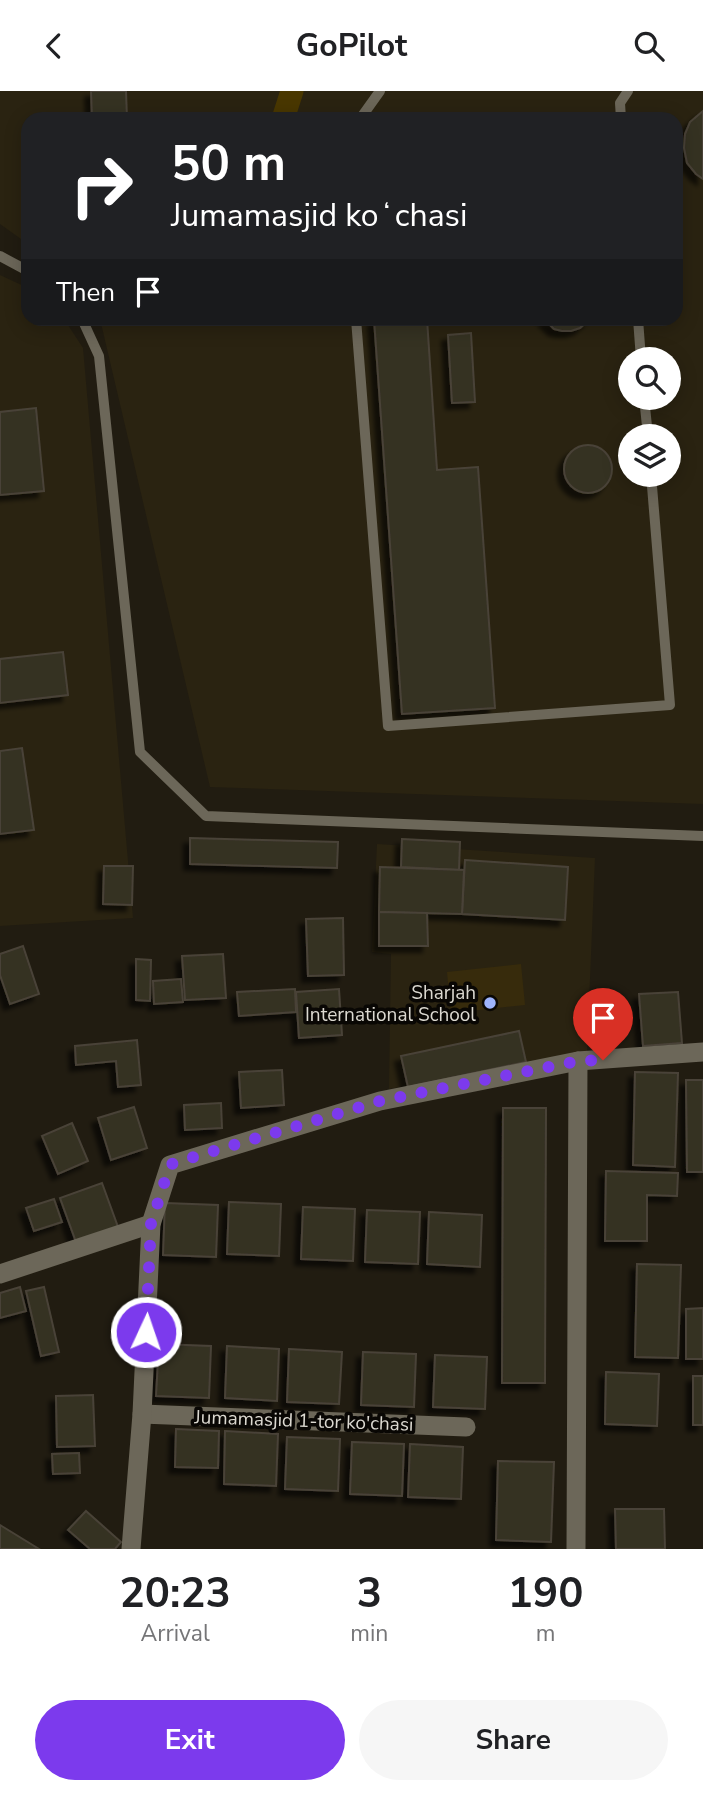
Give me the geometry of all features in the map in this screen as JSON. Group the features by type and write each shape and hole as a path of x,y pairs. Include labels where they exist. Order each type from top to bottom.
{"street":[{"path":"131,1549 142,1414 151,1224 170,1165 380,1101 578,1061 703,1052"},
{"path":"576,1549 578,1061"},
{"path":"0,1274 151,1224"},
{"name":"Jumamasjid 1-tor ko'chasi","path":"142,1414 466,1427"}],"lane":[{"path":"365,112 380,91"},
{"path":"621,112 620,103 628,91"},
{"path":"0,256 21,267"},
{"path":"85,326 99,356 140,752 206,816 703,837"},
{"path":"357,326 388,726 670,705 652,487"},
{"path":"639,326 640,347"}],"shaded area":[{"path":"0,91 703,91 703,804 210,787 102,326 683,326 683,112 21,112 21,239 0,224"},
{"path":"0,275 21,285 21,326 69,326 83,348 133,918 0,926"},
{"name":"Sharjah International School","path":"377,844 595,858 587,1052 389,1089 391,954 372,952"},
{"path":"521,964 525,1005 451,1013 447,972"}],"building":[{"path":"91,91 126,91 127,112 92,112"},
{"path":"703,111 703,179 687,163 684,148 685,134 690,122"},
{"path":"374,326 427,326 437,470 478,467 495,708 402,714"},
{"path":"551,326 582,326 571,331 554,329"},
{"path":"471,333 475,402 452,403 448,335"},
{"path":"36,408 44,491 0,495 0,412"},
{"path":"588,445 605,452 612,469 605,486 588,493 571,486 564,469 571,452"},
{"path":"63,652 68,695 0,703 0,659"},
{"path":"22,748 34,830 0,834 0,751"},
{"path":"190,838 338,842 337,868 190,864"},
{"path":"402,839 460,842 459,870 401,867"},
{"path":"465,860 568,867 565,920 462,914"},
{"path":"104,866 133,866 132,905 103,904"},
{"path":"380,867 464,870 462,914 379,912"},
{"path":"379,912 427,913 428,946 379,946"},
{"path":"343,918 344,975 308,976 306,919"},
{"path":"23,946 39,994 10,1004 0,975 0,954"},
{"path":"223,954 226,998 185,1000 182,956"},
{"path":"136,959 151,960 150,1001 136,1000"},
{"path":"181,979 183,1002 154,1004 153,981"},
{"path":"295,989 296,1012 239,1016 237,992"},
{"path":"339,989 342,1035 299,1038 296,992"},
{"path":"678,992 682,1043 643,1046 639,994"},
{"path":"519,1031 526,1062 408,1087 401,1056"},
{"path":"137,1040 141,1085 118,1087 116,1061 76,1065 75,1046"},
{"path":"282,1070 284,1105 241,1108 239,1072"},
{"path":"635,1072 678,1073 675,1167 633,1165"},
{"path":"686,1080 703,1080 703,1172 687,1172"},
{"path":"221,1103 222,1128 185,1130 184,1105"},
{"path":"134,1107 147,1148 111,1160 98,1118"},
{"path":"503,1108 546,1108 545,1383 502,1383"},
{"path":"72,1123 88,1161 58,1174 42,1136"},
{"path":"606,1171 678,1173 677,1196 647,1195 647,1241 605,1241"},
{"path":"102,1183 118,1227 76,1242 60,1198"},
{"path":"54,1199 62,1222 34,1231 26,1208"},
{"path":"229,1202 281,1204 279,1256 227,1254"},
{"path":"165,1203 218,1205 216,1257 163,1255"},
{"path":"303,1207 355,1209 353,1261 301,1259"},
{"path":"367,1210 420,1212 418,1264 365,1262"},
{"path":"429,1212 482,1215 480,1267 427,1264"},
{"path":"637,1264 681,1265 678,1358 635,1357"},
{"path":"20,1287 26,1311 0,1318 0,1293"},
{"path":"44,1287 59,1352 41,1356 26,1291"},
{"path":"703,1308 703,1359 686,1359 686,1309"},
{"path":"159,1344 211,1346 209,1398 156,1396"},
{"path":"227,1346 279,1349 277,1401 225,1398"},
{"path":"289,1349 342,1352 339,1404 287,1402"},
{"path":"363,1352 416,1354 414,1407 361,1405"},
{"path":"435,1355 487,1357 485,1409 433,1407"},
{"path":"606,1372 659,1374 657,1426 605,1424"},
{"path":"693,1376 703,1376 703,1425 693,1425"},
{"path":"93,1395 95,1446 57,1447 56,1396"},
{"path":"176,1429 219,1431 218,1468 175,1467"},
{"path":"225,1431 278,1434 276,1486 224,1484"},
{"path":"287,1437 340,1439 338,1491 285,1489"},
{"path":"352,1442 404,1444 402,1496 350,1494"},
{"path":"410,1444 463,1447 461,1499 408,1497"},
{"path":"79,1453 80,1473 53,1474 52,1454"},
{"path":"498,1461 554,1462 551,1542 496,1540"},
{"path":"615,1509 664,1509 665,1549 616,1549"},
{"path":"86,1511 121,1542 115,1549 90,1549 68,1530"},
{"path":"0,1525 39,1549 0,1549"}],"waterway":[{"path":"285,112 292,91"}],"place":[{"name":"Sharjah International School","path":"490,1003"}],"route":[{"path":"146,1332 151,1224 170,1165 380,1101 578,1061 603,1060"}]}
